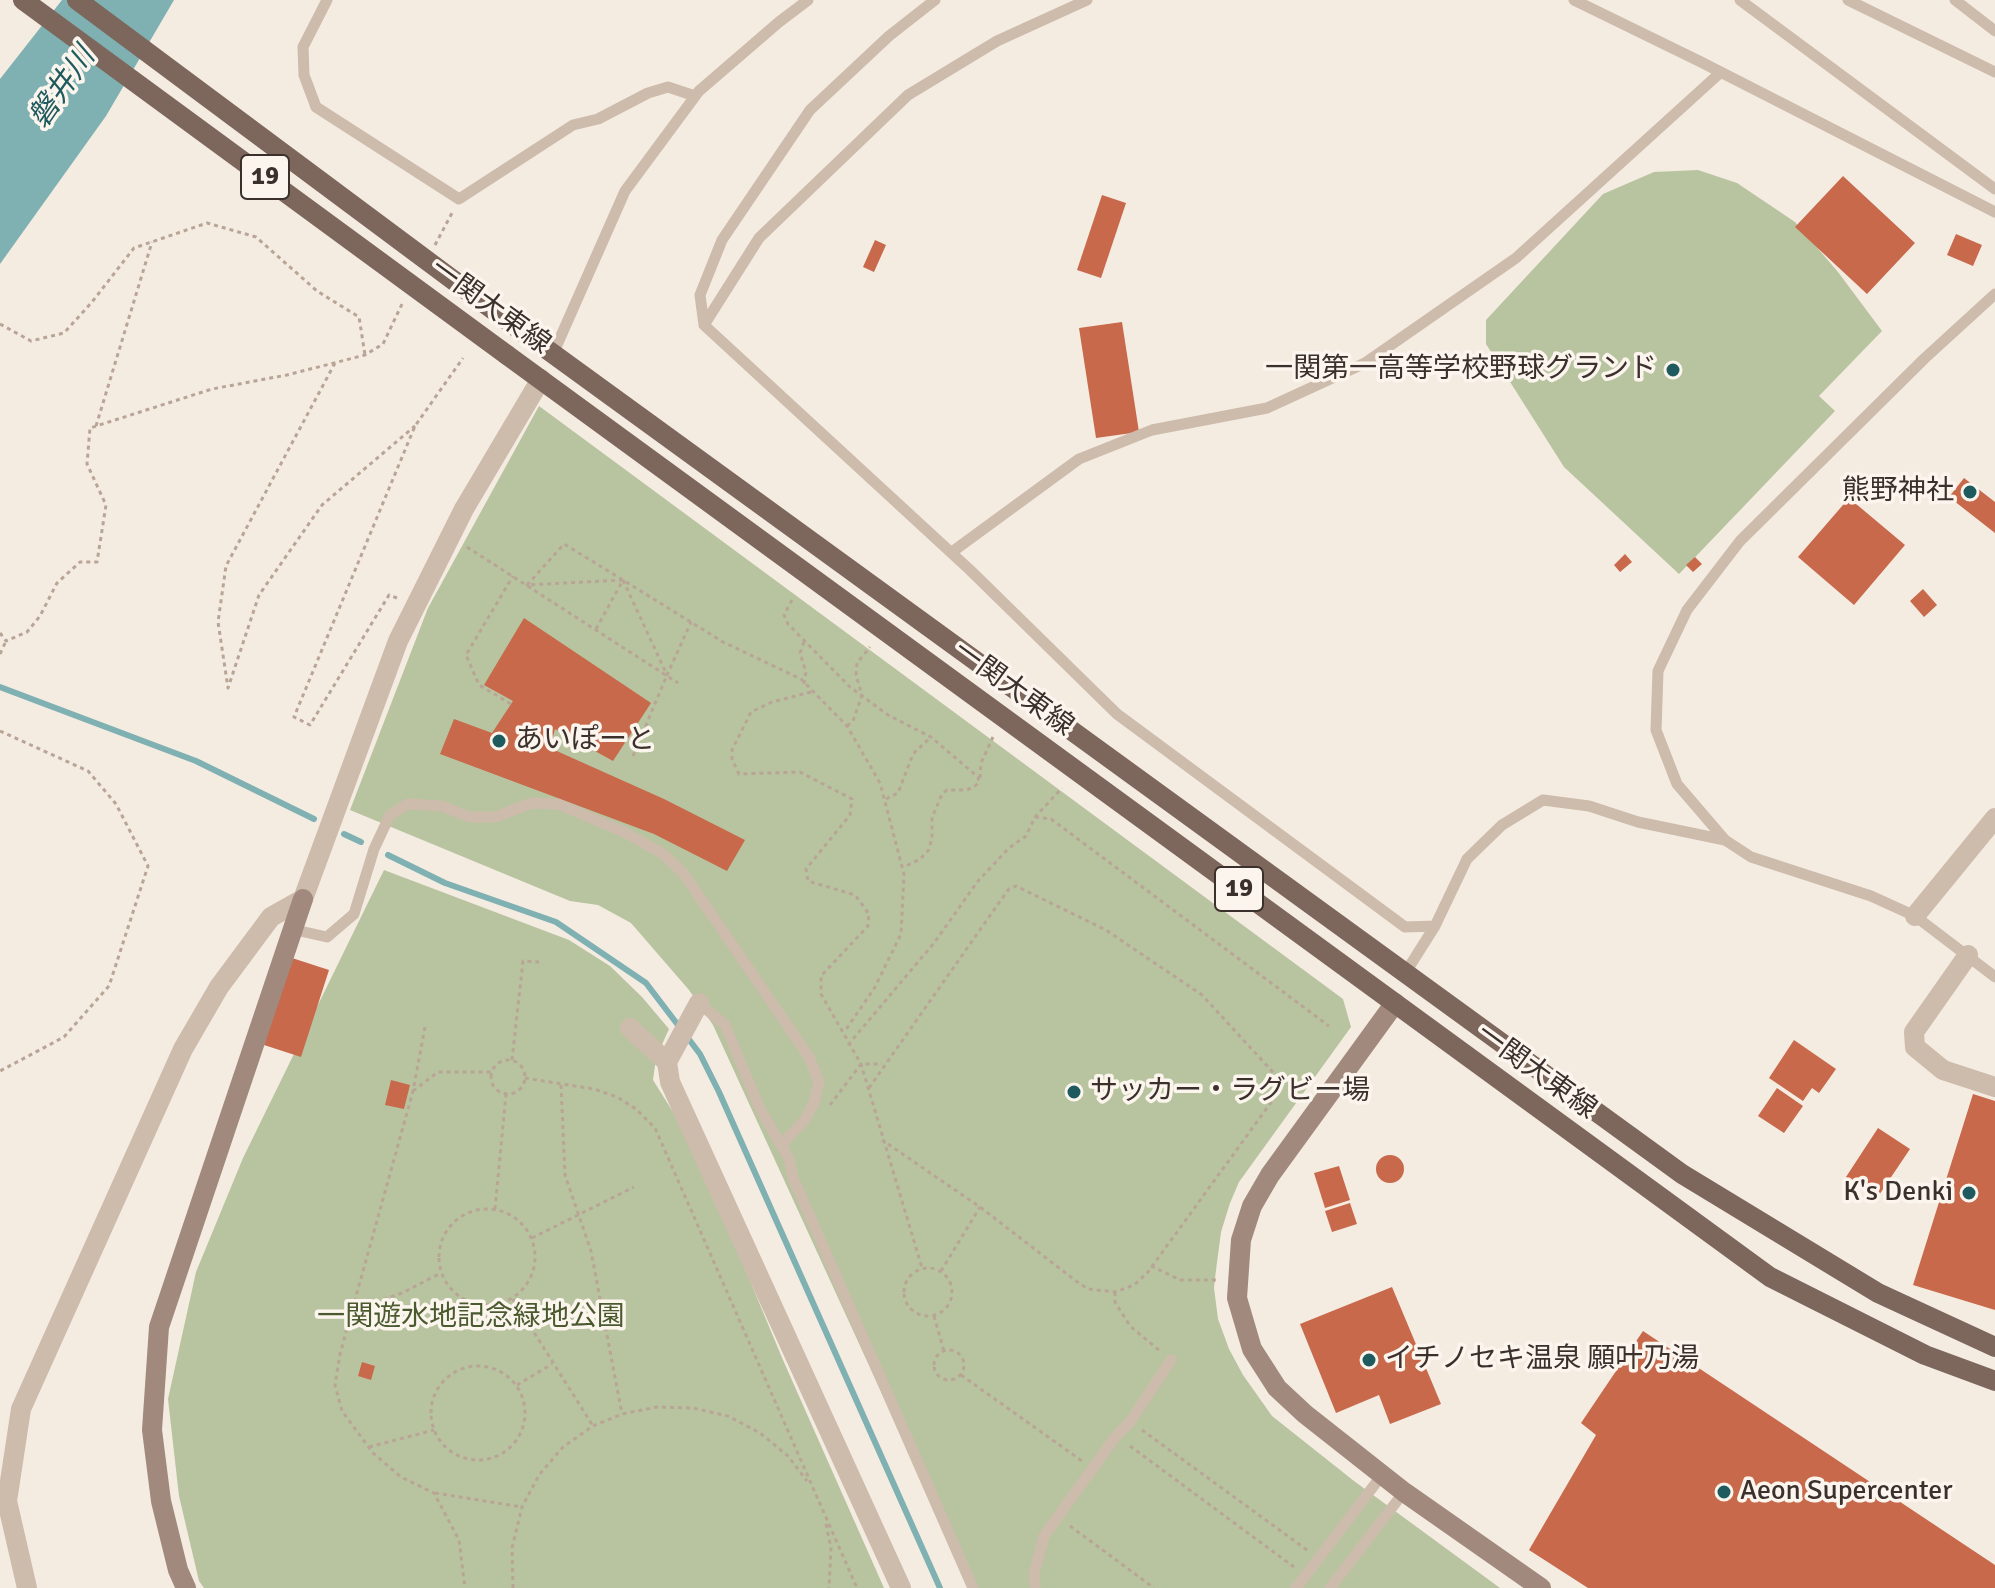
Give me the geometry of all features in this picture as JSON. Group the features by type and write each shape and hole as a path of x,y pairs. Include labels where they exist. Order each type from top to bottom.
{"main road":[{"name":"一関大東線","path":"23,0 628,446 1770,1277 1925,1355 1995,1381"},
{"name":"一関大東線","path":"77,0 553,354 1682,1174 1878,1293 1995,1347"}],"street":[{"path":"186,1588 178,1570 161,1501 152,1430 159,1327 291,929 392,656 450,537 541,379"},
{"path":"1915,916 1995,818"},
{"path":"27,1588 7,1501 21,1409 183,1049 219,987 271,917 303,899"},
{"path":"1968,955 1914,1032 1915,1047 1943,1070 1995,1087"},
{"path":"699,1003 667,1062 670,1082 901,1588"},
{"path":"1395,1003 1270,1175 1252,1206 1241,1240 1237,1298 1252,1349 1277,1388 1404,1492 1541,1588"},
{"path":"630,1028 667,1062"}],"lane":[{"path":"327,0 303,47 304,75 316,107 459,199 573,125 598,119 648,93 668,87 695,96"},
{"path":"553,354 625,191 695,96 808,0"},
{"path":"935,0 889,36 810,110 722,240 700,295 704,325 952,552 1117,714 1405,927 1435,926"},
{"path":"704,325 759,238 908,95 997,41 1087,0"},
{"path":"1574,0 1995,212"},
{"path":"1740,0 1995,189"},
{"path":"1848,0 1995,72"},
{"path":"1955,0 1995,31"},
{"path":"952,552 1079,459 1152,430 1267,408 1365,363 1516,258 1721,72"},
{"path":"1995,294 1925,358 1740,541 1687,610 1658,671 1656,730 1677,784 1725,840 1751,857 1871,896 1915,916 1995,977"},
{"path":"1404,975 1435,926 1467,859 1502,825 1543,800 1589,806 1638,822 1725,840"},
{"path":"291,929 327,937 354,914 374,849 390,815 408,804 442,806 469,817 495,817 532,803 558,804 622,831 662,853 684,874 809,1057 819,1082 814,1103 804,1121 781,1145"},
{"path":"699,1003 725,1025 759,1107 789,1159 793,1178 973,1588"},
{"path":"1035,1588 1034,1574 1044,1536 1116,1436 1130,1422 1171,1360"},
{"path":"1296,1588 1382,1475"},
{"path":"1330,1588 1404,1492"}],"path":[{"path":"0,324 31,341 64,333 134,248 207,223 256,237 317,291 359,317 365,355 287,375 212,389 90,428 87,464 106,505 97,562 80,562 57,583 40,616 27,632 6,641 0,654"},
{"path":"96,426 152,242"},
{"path":"415,607 389,595 310,725 294,717 415,426 463,358"},
{"path":"335,363 226,566 218,622 228,688 259,595 322,505 415,426"},
{"path":"450,537 678,683"},
{"path":"527,585 564,544 723,642 801,679 847,726 880,783 902,868 901,934 875,987 845,1031"},
{"path":"511,704 479,685 466,655 513,576"},
{"path":"527,585 623,580"},
{"path":"596,629 623,580"},
{"path":"623,580 667,675"},
{"path":"792,600 784,615 788,624 850,687 888,715 931,737 974,772 979,782"},
{"path":"633,756 691,622"},
{"path":"0,633 6,641"},
{"path":"804,684 806,672 800,653 805,641"},
{"path":"847,726 853,721 862,695 856,675 857,663 870,647"},
{"path":"811,692 772,702 751,712 732,750 732,759 739,774 800,772 852,799 850,815 806,869 808,881 855,895 869,914 868,926 821,976 821,994 845,1031 848,1045 861,1064 922,1268"},
{"path":"0,731 88,771 116,804 148,866 109,986 64,1037 0,1071"},
{"path":"886,799 898,793 913,754 931,737"},
{"path":"979,782 981,763 993,737"},
{"path":"902,868 928,851 932,839 932,818 942,794 947,790 967,790 979,782"},
{"path":"848,1045 934,943 978,881 1009,848 1026,836 1035,817 1062,788"},
{"path":"1035,817 1051,819 1329,1026"},
{"path":"869,1088 1003,897 1016,886 1106,930 1202,995 1282,1082 1280,1090 1151,1266 1134,1285 1115,1292 1088,1289 980,1207 882,1140"},
{"path":"512,1060 523,961 539,962"},
{"path":"425,1027 413,1091 340,1354 335,1385 342,1411 369,1447 401,1477 434,1493 522,1507"},
{"path":"512,1060 523,1069 525,1078 521,1089 506,1094 493,1087 491,1072 499,1062 512,1060"},
{"path":"861,1064 883,1064"},
{"path":"825,1111 861,1064"},
{"path":"413,1091 438,1072 491,1072"},
{"path":"525,1078 594,1089 617,1097 636,1109 655,1128 857,1588"},
{"path":"561,1083 565,1175 591,1251 622,1414"},
{"path":"495,1209 506,1094"},
{"path":"532,1238 634,1187"},
{"path":"941,1271 980,1207"},
{"path":"495,1209 517,1219 532,1238 536,1251 531,1278 513,1299 497,1305 479,1305 463,1300 450,1288 441,1273 438,1259 440,1245 445,1232 466,1213 495,1209"},
{"path":"1151,1266 1180,1280 1219,1280"},
{"path":"922,1268 941,1271 952,1286 949,1305 934,1316 915,1313 904,1298 907,1280 922,1268"},
{"path":"353,1310 402,1293 441,1273"},
{"path":"1115,1292 1115,1302 1130,1326 1171,1360"},
{"path":"513,1299 593,1426"},
{"path":"934,1316 944,1351"},
{"path":"950,1350 960,1355 964,1365 961,1375 950,1381 938,1377 934,1371 935,1359 944,1351 950,1350"},
{"path":"517,1385 553,1363"},
{"path":"485,1366 500,1371 513,1381 522,1395 526,1410 524,1427 517,1441 505,1453 490,1459 474,1461 460,1457 447,1449 434,1430 431,1408 435,1394 443,1381 455,1372 485,1366"},
{"path":"961,1375 1093,1469"},
{"path":"513,1588 512,1548 522,1507 539,1475 563,1447 593,1426 622,1414 669,1407 693,1408 728,1416 760,1433 788,1456 810,1485 824,1518 831,1548 829,1588"},
{"path":"1130,1422 1310,1552"},
{"path":"369,1447 434,1430"},
{"path":"1116,1436 1297,1569"},
{"path":"434,1493 459,1540 465,1588"},
{"path":"1056,1516 1154,1588"}],"green space":[{"name":"一関第一高等学校野球グランド","path":"1698,170 1737,183 1795,222 1838,272 1882,331 1819,396 1835,411 1679,574 1564,467 1486,344 1486,320 1603,194 1654,172"},
{"path":"539,406 1343,999 1351,1027 1239,1182 1230,1203 1221,1232 1214,1288 1218,1319 1243,1375 1272,1416 1354,1481 1500,1588 971,1588 713,1025 689,990 631,923 598,905 570,901 350,810 428,608"},
{"name":"一関遊水地記念緑地公園","path":"384,870 569,940 610,966 669,1029 656,1058 653,1080 693,1144 783,1360 884,1588 204,1588 199,1581 179,1496 168,1399 196,1272 243,1158"}],"water":[{"name":"磐井川","path":"62,0 174,0 106,116 0,264 0,79"}],"building":[{"path":"1843,176 1915,243 1867,294 1795,227"},
{"path":"1102,195 1126,203 1101,278 1077,270"},
{"path":"1956,234 1982,245 1973,266 1947,255"},
{"path":"875,240 886,245 874,272 863,267"},
{"path":"1122,322 1139,432 1096,438 1079,328"},
{"path":"1964,478 1995,502 1995,533 1949,497"},
{"path":"1849,498 1905,545 1854,605 1798,557"},
{"path":"1625,554 1632,562 1620,572 1614,565"},
{"path":"1695,557 1702,564 1693,572 1686,565"},
{"path":"1923,589 1937,605 1924,617 1910,601"},
{"name":"あいぽーと","path":"524,618 651,703 613,761 555,729 550,748 664,799 745,840 727,871 654,834 440,754 454,719 492,733 513,701 484,685"},
{"path":"292,958 329,970 301,1057 264,1045"},
{"path":"1794,1040 1836,1069 1819,1093 1812,1088 1803,1101 1769,1078"},
{"path":"391,1080 410,1085 404,1109 385,1105"},
{"path":"1777,1088 1803,1106 1784,1133 1758,1116"},
{"name":"K's Denki","path":"1973,1094 1995,1101 1995,1310 1913,1285"},
{"path":"1878,1128 1910,1149 1877,1198 1846,1177"},
{"path":"1390,1155 1400,1159 1404,1169 1400,1179 1390,1183 1380,1179 1376,1169 1380,1159"},
{"path":"1339,1166 1350,1200 1325,1208 1314,1173"},
{"path":"1350,1203 1357,1224 1332,1232 1325,1211"},
{"name":"イチノセキ温泉 願叶乃湯","path":"1392,1287 1441,1404 1390,1424 1379,1395 1336,1413 1300,1324"},
{"name":"Aeon Supercenter","path":"1643,1331 1995,1565 1995,1588 1588,1588 1529,1550 1596,1435 1581,1423"},
{"path":"362,1362 375,1366 371,1380 358,1376"}],"waterway":[{"path":"0,687 196,761 314,819"},
{"path":"344,834 361,842"},
{"path":"388,855 445,883 556,922 646,983 700,1054 940,1588"}],"place":[{"name":"一関第一高等学校野球グランド","path":"1673,370"},
{"name":"熊野神社","path":"1970,492"},
{"name":"あいぽーと","path":"499,741"},
{"name":"サッカー・ラグビー場","path":"1074,1092"},
{"name":"K's Denki","path":"1969,1193"},
{"name":"イチノセキ温泉 願叶乃湯","path":"1369,1360"},
{"name":"Aeon Supercenter","path":"1724,1492"}]}
